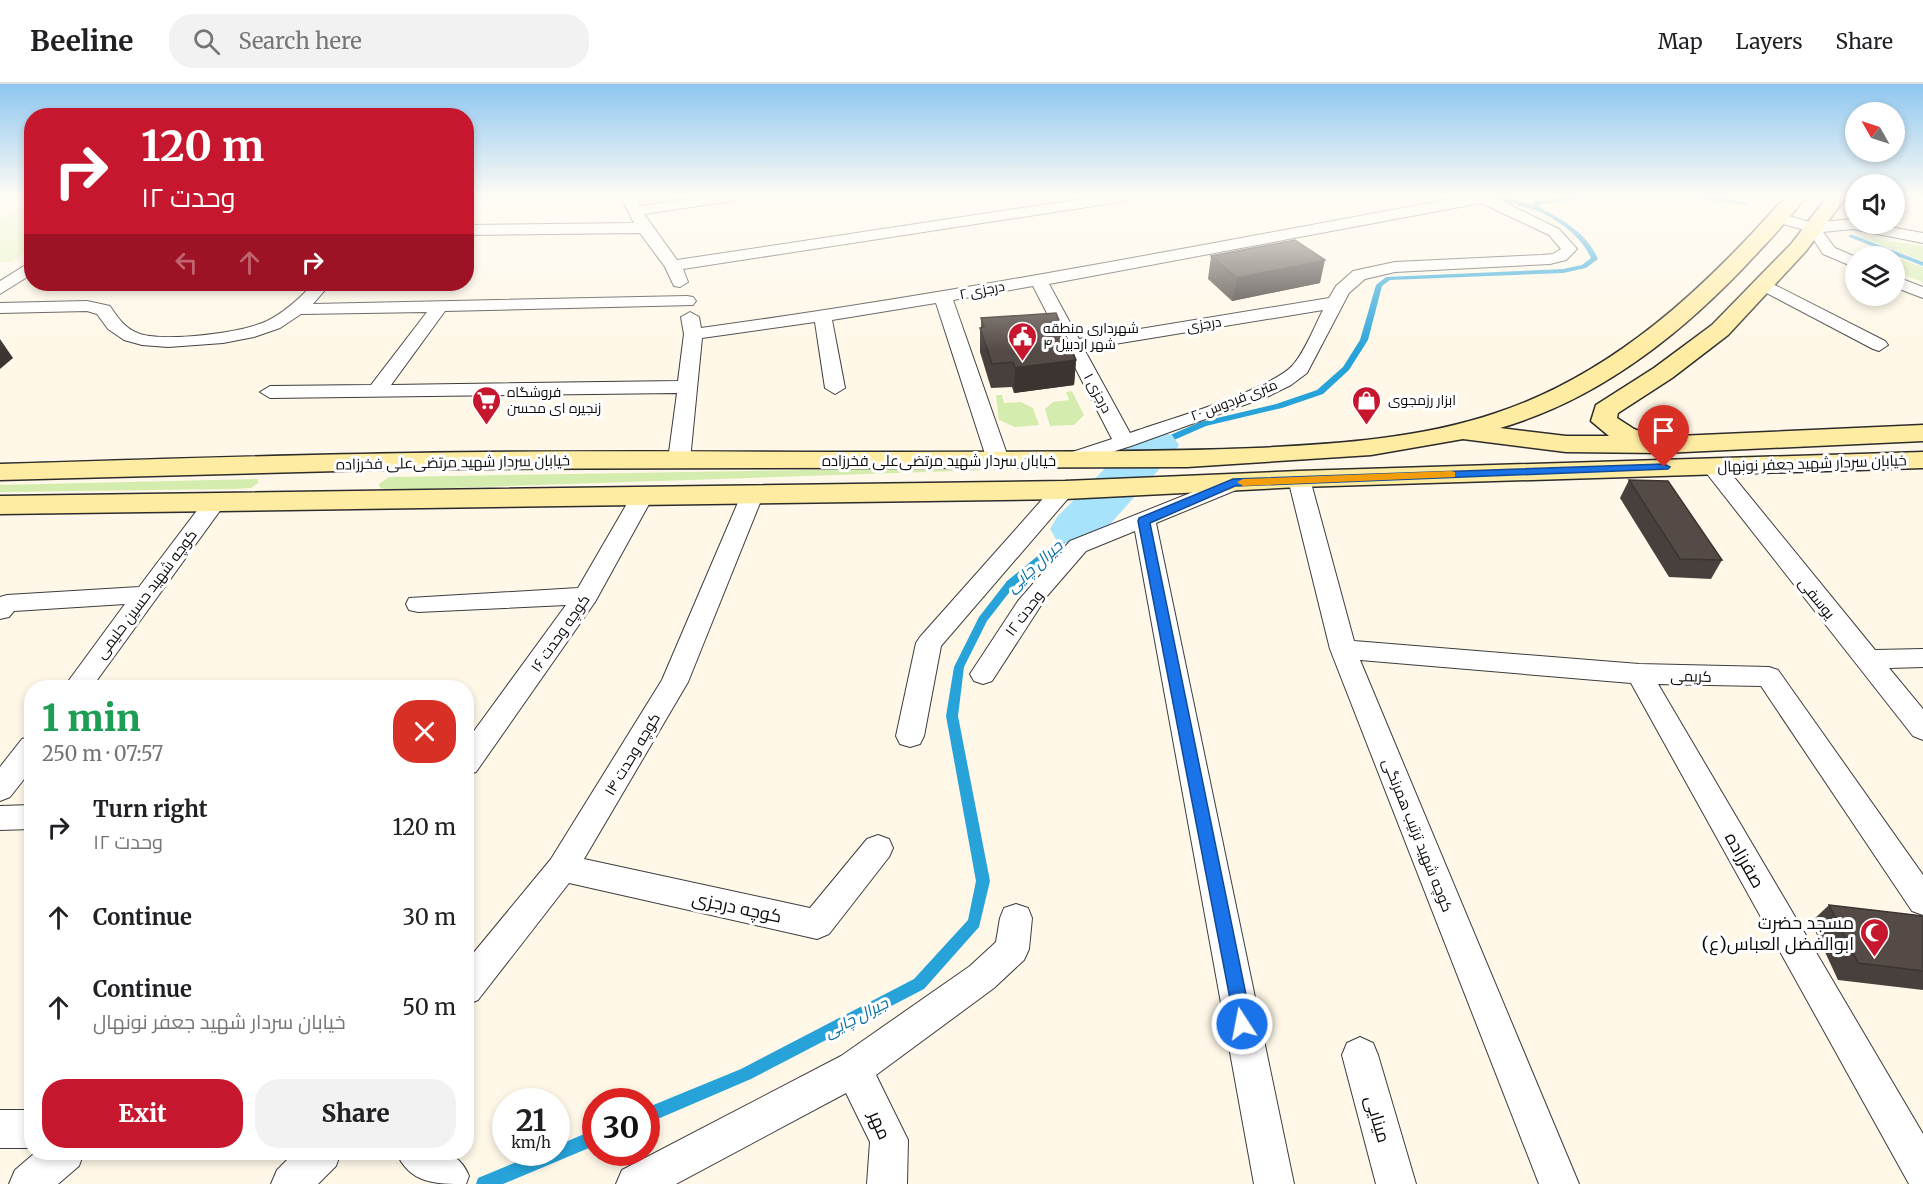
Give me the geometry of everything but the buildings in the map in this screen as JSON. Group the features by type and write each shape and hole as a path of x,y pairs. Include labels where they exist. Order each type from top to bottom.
{"main road":[{"name":"خیابان سردار شهید مرتضی‌علی فخرزاده","path":"0,472 413,461 997,457 1065,460 1294,455 1459,432 1549,402 1608,369 1670,325 1720,281 1750,248"},
{"path":"1663,445 1625,435 1604,421 1605,410 1663,373 1720,330 1795,248"},
{"name":"خیابان سردار شهید جعفر نونهال","path":"1459,432 1566,444 1663,445 1923,433"},
{"name":"خیابان سردار شهید جعفر نونهال","path":"1448,474 1923,460"},
{"name":"خیابان سردار شهید مرتضی‌علی فخرزاده","path":"0,505 1064,490 1448,474"}],"street":[{"path":"660,248 673,266 687,301 693,334 679,460"},
{"path":"673,266 789,248"},
{"name":"درجزی ۲","path":"693,334 822,318 1204,248"},
{"name":"۲۰ متری فردوس","path":"1065,460 1124,442 1262,392 1284,381 1300,369 1342,290 1359,275 1376,270 1558,259 1566,254 1568,248"},
{"path":"1827,248 1845,258"},
{"path":"0,289 24,272"},
{"name":"درجزی ۱","path":"1038,279 1124,442"},
{"path":"1763,284 1879,345"},
{"path":"1905,286 1923,293"},
{"path":"0,308 87,306 104,310 108,321 126,334 141,340 247,334 265,328 300,309 316,291"},
{"name":"درجزی ۲","path":"943,297 997,457"},
{"path":"300,309 687,301"},
{"name":"درجزی","path":"1072,346 1336,303"},
{"path":"377,391 440,306"},
{"path":"822,318 835,388"},
{"path":"270,392 686,387"},
{"name":"یوسفی","path":"1712,465 1923,729"},
{"name":"کوچه شهید ترتیب همرنگی","path":"1299,479 1342,649 1559,1184"},
{"name":"وحدت ۱۲","path":"983,674 1003,642 1071,552 1096,537 1144,521 1226,483"},
{"path":"910,736 929,643 1064,490"},
{"name":"کوچه وحدت ۱۴","path":"474,979 562,868 675,682 753,493"},
{"name":"کوچه وحدت ۱۶","path":"474,753 586,596 643,495"},
{"name":"کوچه شهید حسین حلیمی","path":"82,680 216,501"},
{"path":"1144,521 1274,1184"},
{"path":"0,611 7,603 146,595"},
{"path":"418,604 586,596"},
{"name":"کریمی","path":"1342,649 1639,675 1769,678 1923,901"},
{"path":"1866,660 1923,658"},
{"name":"صفرزاده","path":"1639,675 1923,1171"},
{"path":"0,789 24,758"},
{"path":"0,818 24,817"},
{"name":"کوچه درجزی","path":"562,868 817,924 878,848"},
{"path":"636,1184 854,1069 982,977 1012,950 1016,918"},
{"name":"مینایی","path":"1360,1055 1396,1184"},
{"name":"مهر","path":"854,1069 889,1140 887,1184"},
{"path":"0,1129 24,1129"},
{"path":"29,1184 56,1160"},
{"path":"291,1184 314,1160"},
{"path":"427,1160 450,1176"}],"green space":[{"path":"0,248 24,248 24,253 12,262 0,262"},
{"path":"1905,248 1923,248 1923,261 1905,254"},
{"path":"1905,261 1923,267 1923,282 1905,275"},
{"path":"1072,391 1084,415 1074,425 1050,426 1045,409 1053,402 1069,400 1066,392"},
{"path":"996,395 1002,395 1004,403 1021,402 1033,408 1039,425 1015,427 999,420"},
{"path":"860,469 988,470 389,490 380,488 379,484 389,477"},
{"path":"258,479 258,483 251,488 236,489 0,492 0,485"}],"waterway":[{"name":"جیرال چایی","path":"1155,445 1203,424 1279,406 1320,392 1346,368 1364,340 1379,285 1388,278 1563,271 1584,267 1595,259 1590,248"},
{"name":"جیرال چایی","path":"1883,248 1923,264"},
{"name":"جیرال چایی","path":"1076,529 1155,445"},
{"name":"جیرال چایی","path":"660,1110 746,1074 919,984 974,923 983,881 952,716 959,667 983,620 1011,583 1076,529"},
{"name":"جیرال چایی","path":"484,1184 582,1143"}],"slow traffic":[{"path":"1243,482 1451,474"}],"place":[{"name":"شهرداری منطقه ۴ شهر اردبیل","path":"1022,362"},
{"name":"فروشگاه زنجیره ای محسن","path":"486,426"},
{"name":"ابزار رزمجوی","path":"1367,426"},
{"name":"مسجد حضرت ابوالفضل العباس(ع)","path":"1875,958"}],"route":[{"path":"1242,1024 1144,521 1233,483 1664,467"}]}
